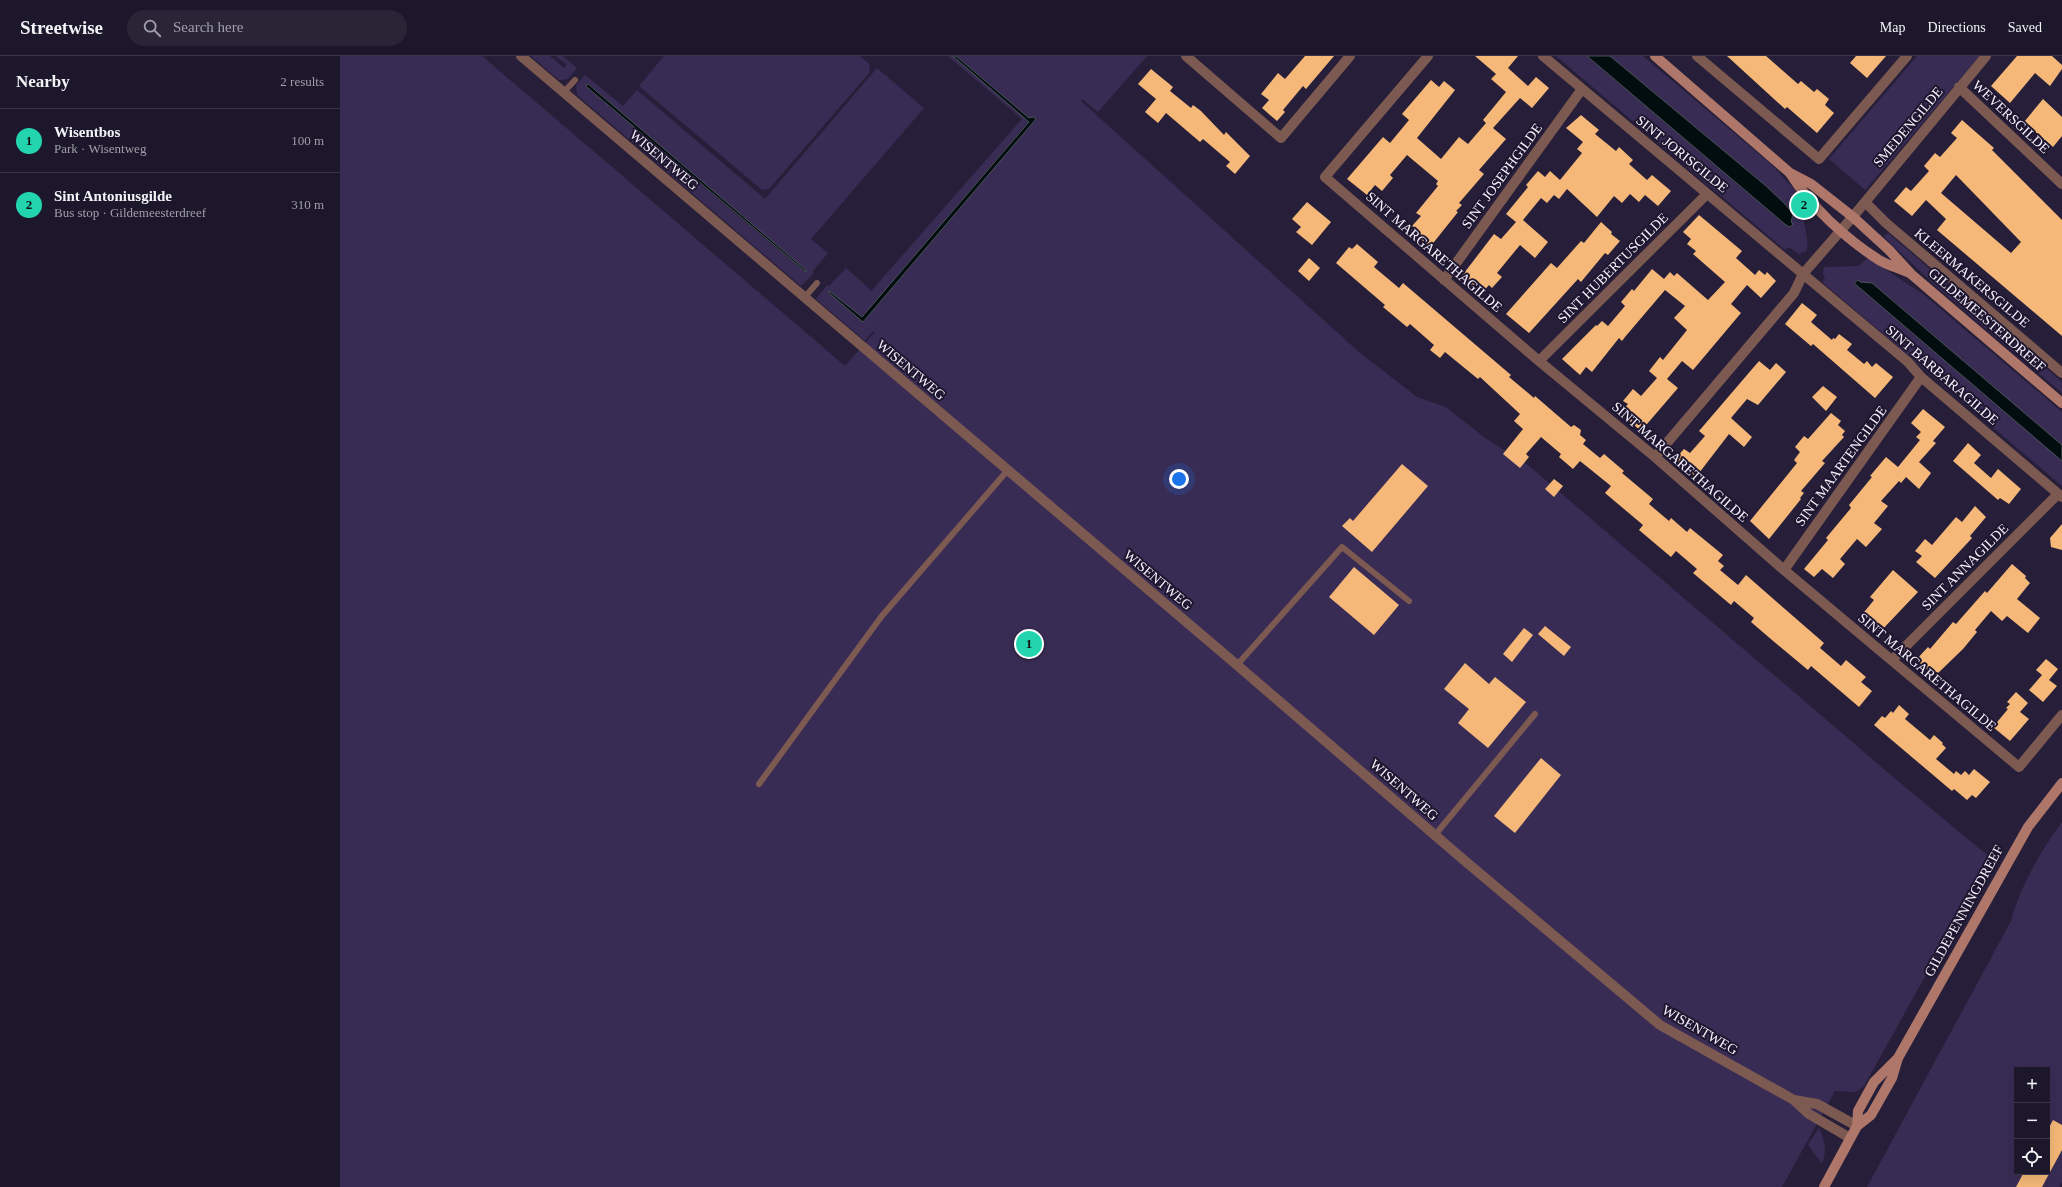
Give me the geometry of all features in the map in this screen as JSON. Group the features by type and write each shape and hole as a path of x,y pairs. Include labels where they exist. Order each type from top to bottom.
{"street":[{"name":"WISENTWEG","path":"521,56 1660,1025 1794,1100 1809,1114 1850,1138"},
{"path":"1186,56 1281,138 1350,56"},
{"name":"SINT MARGARETHAGILDE","path":"1428,56 1325,177 1539,361 1655,457 1784,570 2019,767 2062,715"},
{"name":"SINT JORISGILDE","path":"1543,56 1706,195 1720,203 1803,274"},
{"name":"GILDEMEESTERDREEF","path":"1655,56 1790,173 1811,184 1853,217 1889,250 1911,274 2062,403"},
{"path":"1697,56 1819,159 1907,56"},
{"name":"SMEDENGILDE","path":"1655,457 1794,293 1803,274 1853,217 1986,56"},
{"name":"WEVERSGILDE","path":"1959,87 2062,184"},
{"name":"SINT JOSEPHGILDE","path":"1444,280 1582,89"},
{"name":"GILDEMEESTERDREEF","path":"1790,173 1802,193 1841,230 1880,260 1911,274"},
{"name":"SINT HUBERTUSGILDE","path":"1539,361 1706,195"},
{"name":"KLEERMAKERSGILDE","path":"1865,202 1882,219 2062,373"},
{"name":"SINT BARBARAGILDE","path":"1803,274 1908,362 1921,378 2060,496"},
{"name":"SINT MAARTENGILDE","path":"1784,570 1921,378"},
{"name":"SINT ANNAGILDE","path":"1892,660 2060,496"},
{"name":"GILDEPENNINGDREEF","path":"1824,1186 1857,1126 1871,1115 1892,1078 1898,1058 2028,827 2062,783"},
{"name":"WISENTWEG","path":"1794,1100 1817,1104 1857,1126"}],"lane":[{"path":"564,92 575,80"},
{"path":"804,298 817,283"},
{"path":"759,784 881,617 1007,471"},
{"path":"1237,665 1342,547 1409,601"},
{"path":"1435,835 1535,714"}],"shaded area":[{"path":"340,56 482,56 845,366 875,332 873,331 865,341 816,299 827,285 829,286 846,268 873,292 872,290 1022,119 948,56 953,56 1029,121 862,318 830,291 863,322 1035,119 1033,117 1029,119 956,56 1147,56 1098,112 1082,99 1081,101 1359,352 1417,397 1446,407 1485,438 1528,465 1906,788 1991,858 1864,1086 1856,1092 1835,1091 1782,1187 340,1187"},
{"path":"531,56 550,56 564,68 567,65 556,56 563,56 577,68 568,79 559,80"},
{"path":"664,56 860,56 869,64 870,72 769,189 762,190 639,86"},
{"path":"953,56 956,56 1029,118 1033,117 1036,119 863,322 829,293 829,291 862,317 1029,122"},
{"path":"1556,56 1587,56 1790,227 1793,214 1785,204 1610,56 1643,56 1773,166 1809,206 1804,217 1807,240 1806,251 1799,254 1788,247 1785,250"},
{"path":"1587,56 1610,56 1766,186 1793,214 1791,222 1793,224 1790,227 1786,225"},
{"path":"1917,56 1980,56 1865,190 1829,159"},
{"path":"877,68 924,108 811,239 828,253 812,272 814,273 801,286 577,95 576,85 585,75 623,106 637,90 765,199","holes":["589,84 804,272 588,88"]},
{"path":"588,84 806,270 806,272 588,88 586,86"},
{"path":"1888,233 2062,382 2062,393 1937,287 1884,237"},
{"path":"1868,258 1923,294 2062,412 2062,445 1872,283 1854,282 2062,461 2062,486 1822,282 1825,278 1823,273 1824,267 1858,266"},
{"path":"1858,280 1860,282 1872,283 2062,445 2062,461 1854,283"},
{"path":"2062,822 2062,1182 2059,1187 1867,1187 2011,921 2020,895 2039,857"},
{"path":"1819,1128 1825,1146 1822,1164 1808,1145"}],"building":[{"path":"1305,56 1334,56 1306,89 1303,86 1283,110 1285,112 1277,121 1262,108 1269,100 1261,94 1278,73 1285,79"},
{"path":"1475,56 1518,56 1508,68 1528,86 1536,77 1549,88 1532,108 1520,98 1493,128 1506,139 1479,170 1484,174 1459,203 1462,205 1456,211 1458,212 1430,247 1411,231 1414,228 1412,226 1421,216 1416,213 1438,186 1436,184 1438,181 1407,155 1390,175 1393,178 1382,191 1375,185 1367,195 1347,179 1383,137 1390,143 1409,120 1402,114 1431,80 1439,87 1444,81 1455,90 1417,138 1441,159 1459,137 1468,144 1486,123 1483,120 1506,92 1491,79 1496,74"},
{"path":"1727,56 1766,56 1798,84 1801,81 1814,92 1817,89 1829,99 1825,105 1834,113 1817,133 1787,107 1785,109"},
{"path":"1856,56 1886,56 1867,78 1850,63"},
{"path":"2017,56 2052,56 2062,65 2062,69 2050,86 2035,73 2010,103 1991,86"},
{"path":"1151,69 1173,87 1170,91 1191,108 1193,105 1201,111 1224,135 1226,132 1250,156 1235,174 1226,166 1230,162 1203,139 1200,142 1166,113 1158,123 1145,112 1156,99 1138,84"},
{"path":"2043,99 2062,117 2062,136 2053,147 2024,122"},
{"path":"1581,115 1599,130 1595,134 1616,151 1619,147 1633,160 1629,164 1647,180 1652,175 1671,191 1658,206 1645,195 1639,202 1630,194 1622,203 1614,196 1597,217 1567,189 1559,199 1554,195 1547,203 1541,198 1523,220 1548,242 1535,258 1520,245 1497,273 1502,277 1492,288 1489,285 1481,294 1461,277 1494,234 1501,239 1516,222 1506,214 1528,187 1526,185 1538,171 1545,177 1550,171 1560,180 1582,153 1577,149 1583,142 1566,128"},
{"path":"1962,120 1994,148 1992,150 2062,220 2062,336 1937,230 1946,219 1926,200 1912,216 1894,201 1906,187 1911,191 1929,171 1924,166 1935,153 1940,157 1957,138 1951,133","holes":["1956,175 2021,242 2011,253 1941,193"]},
{"path":"1307,202 1331,222 1312,245 1296,232 1301,227 1292,219"},
{"path":"1699,215 1742,251 1736,258 1755,275 1759,270 1765,275 1767,272 1776,281 1761,298 1747,285 1731,304 1741,313 1693,370 1682,361 1667,379 1678,388 1641,431 1620,413 1628,404 1623,401 1633,389 1641,396 1657,378 1649,371 1660,357 1663,360 1687,330 1674,318 1685,306 1665,290 1622,341 1619,338 1592,372 1586,367 1580,375 1562,359 1596,325 1597,326 1602,321 1608,326 1625,306 1621,302 1632,289 1634,291 1652,269 1664,279 1670,272 1674,276 1677,273 1708,300 1725,282 1693,254 1696,251 1687,244 1691,239 1683,232"},
{"path":"1601,222 1612,232 1611,234 1620,241 1608,255 1605,253 1581,282 1578,279 1529,333 1506,314 1551,263 1557,268 1581,241 1584,243"},
{"path":"1357,244 1378,262 1374,267 1399,288 1403,283 1511,375 1509,377 1534,398 1535,396 1571,427 1574,425 1581,430 1580,435 1586,440 1583,444 1600,458 1604,454 1624,471 1622,473 1653,499 1649,504 1669,521 1671,518 1687,532 1690,528 1723,555 1718,561 1724,566 1720,570 1738,585 1746,575 1824,643 1820,648 1841,666 1846,660 1866,677 1861,682 1872,691 1859,707 1811,666 1808,670 1772,640 1751,622 1754,618 1734,601 1731,605 1693,573 1697,569 1676,551 1671,557 1639,530 1643,525 1605,493 1611,486 1580,461 1573,469 1559,457 1561,454 1541,437 1526,454 1529,457 1520,468 1503,454 1523,429 1514,421 1520,414 1480,377 1478,379 1445,352 1440,358 1430,350 1434,345 1410,324 1407,327 1383,307 1385,305 1336,263 1349,247 1352,249"},
{"path":"1309,258 1320,268 1309,281 1298,271"},
{"path":"1802,303 1817,315 1811,322 1832,340 1839,334 1852,344 1847,350 1864,364 1867,361 1872,367 1876,363 1893,377 1875,398 1813,344 1811,346 1785,324"},
{"path":"1759,361 1770,370 1776,363 1786,372 1758,405 1747,399 1731,418 1752,437 1744,447 1729,434 1696,477 1675,459 1684,449 1690,453 1705,436 1699,431"},
{"path":"1823,386 1837,397 1826,411 1812,397"},
{"path":"1923,409 1945,427 1933,441 1936,443 1919,462 1931,473 1919,489 1906,477 1901,483 1899,481 1881,501 1888,506 1874,523 1882,529 1866,547 1857,539 1840,559 1845,564 1833,578 1822,569 1814,577 1804,569 1828,540 1826,538 1851,508 1849,505 1872,477 1870,476 1886,457 1898,467 1920,440 1916,437 1921,432 1911,423"},
{"path":"1831,413 1841,421 1838,425 1845,431 1842,435 1844,437 1822,461 1825,463 1801,491 1804,493 1800,498 1801,499 1769,539 1750,521 1797,463 1794,460 1800,452 1795,447 1804,436 1808,439"},
{"path":"1968,443 1981,455 1974,463 1991,478 1998,469 2021,489 2009,504 2000,498 1998,500 1953,461"},
{"path":"1402,464 1428,486 1372,552 1342,526 1350,518 1353,521"},
{"path":"1554,479 1563,486 1554,497 1545,489"},
{"path":"1975,506 1986,517 1970,536 1972,538 1935,578 1916,562 1922,556 1915,551 1925,539 1932,545 1956,517 1962,522"},
{"path":"2062,524 2062,550 2051,547 2050,538"},
{"path":"2012,564 2026,576 2025,578 2030,583 2017,599 2040,618 2028,633 2007,616 2002,621 1991,611 1975,630 1977,632 1963,649 1935,676 1916,660 1928,647 1930,649 1953,622 1956,624 1985,591 1987,593"},
{"path":"1354,567 1399,605 1374,635 1329,597"},
{"path":"1893,570 1918,592 1880,632 1860,617 1874,600 1870,597"},
{"path":"1545,626 1571,647 1564,656 1538,634"},
{"path":"1524,628 1533,635 1512,662 1503,654"},
{"path":"2046,659 2058,669 2049,680 2057,686 2043,702 2029,690 2042,675 2036,670"},
{"path":"1465,663 1489,684 1495,677 1526,702 1488,748 1458,723 1469,709 1444,689"},
{"path":"2016,692 2028,703 2020,712 2029,719 2010,741 1993,727 2008,709 2006,708 2010,704 2007,702"},
{"path":"1899,705 1909,714 1905,719 1930,740 1934,735 1943,743 1942,744 1946,748 1936,759 1954,774 1956,771 1961,775 1965,771 1969,775 1974,769 1990,782 1976,798 1972,795 1967,800 1954,789 1952,791 1874,725 1882,716 1885,718 1891,711 1893,713"},
{"path":"1541,758 1561,775 1515,833 1494,816"},
{"path":"2053,1120 2062,1125 2062,1150 2050,1172 2050,1139 2050,1126"},
{"path":"2022,1175 2048,1175 2042,1187 2016,1187"}],"place":[{"name":"Sint Antoniusgilde","path":"1804,205"},
{"name":"Wisentbos","path":"1029,644"}]}
